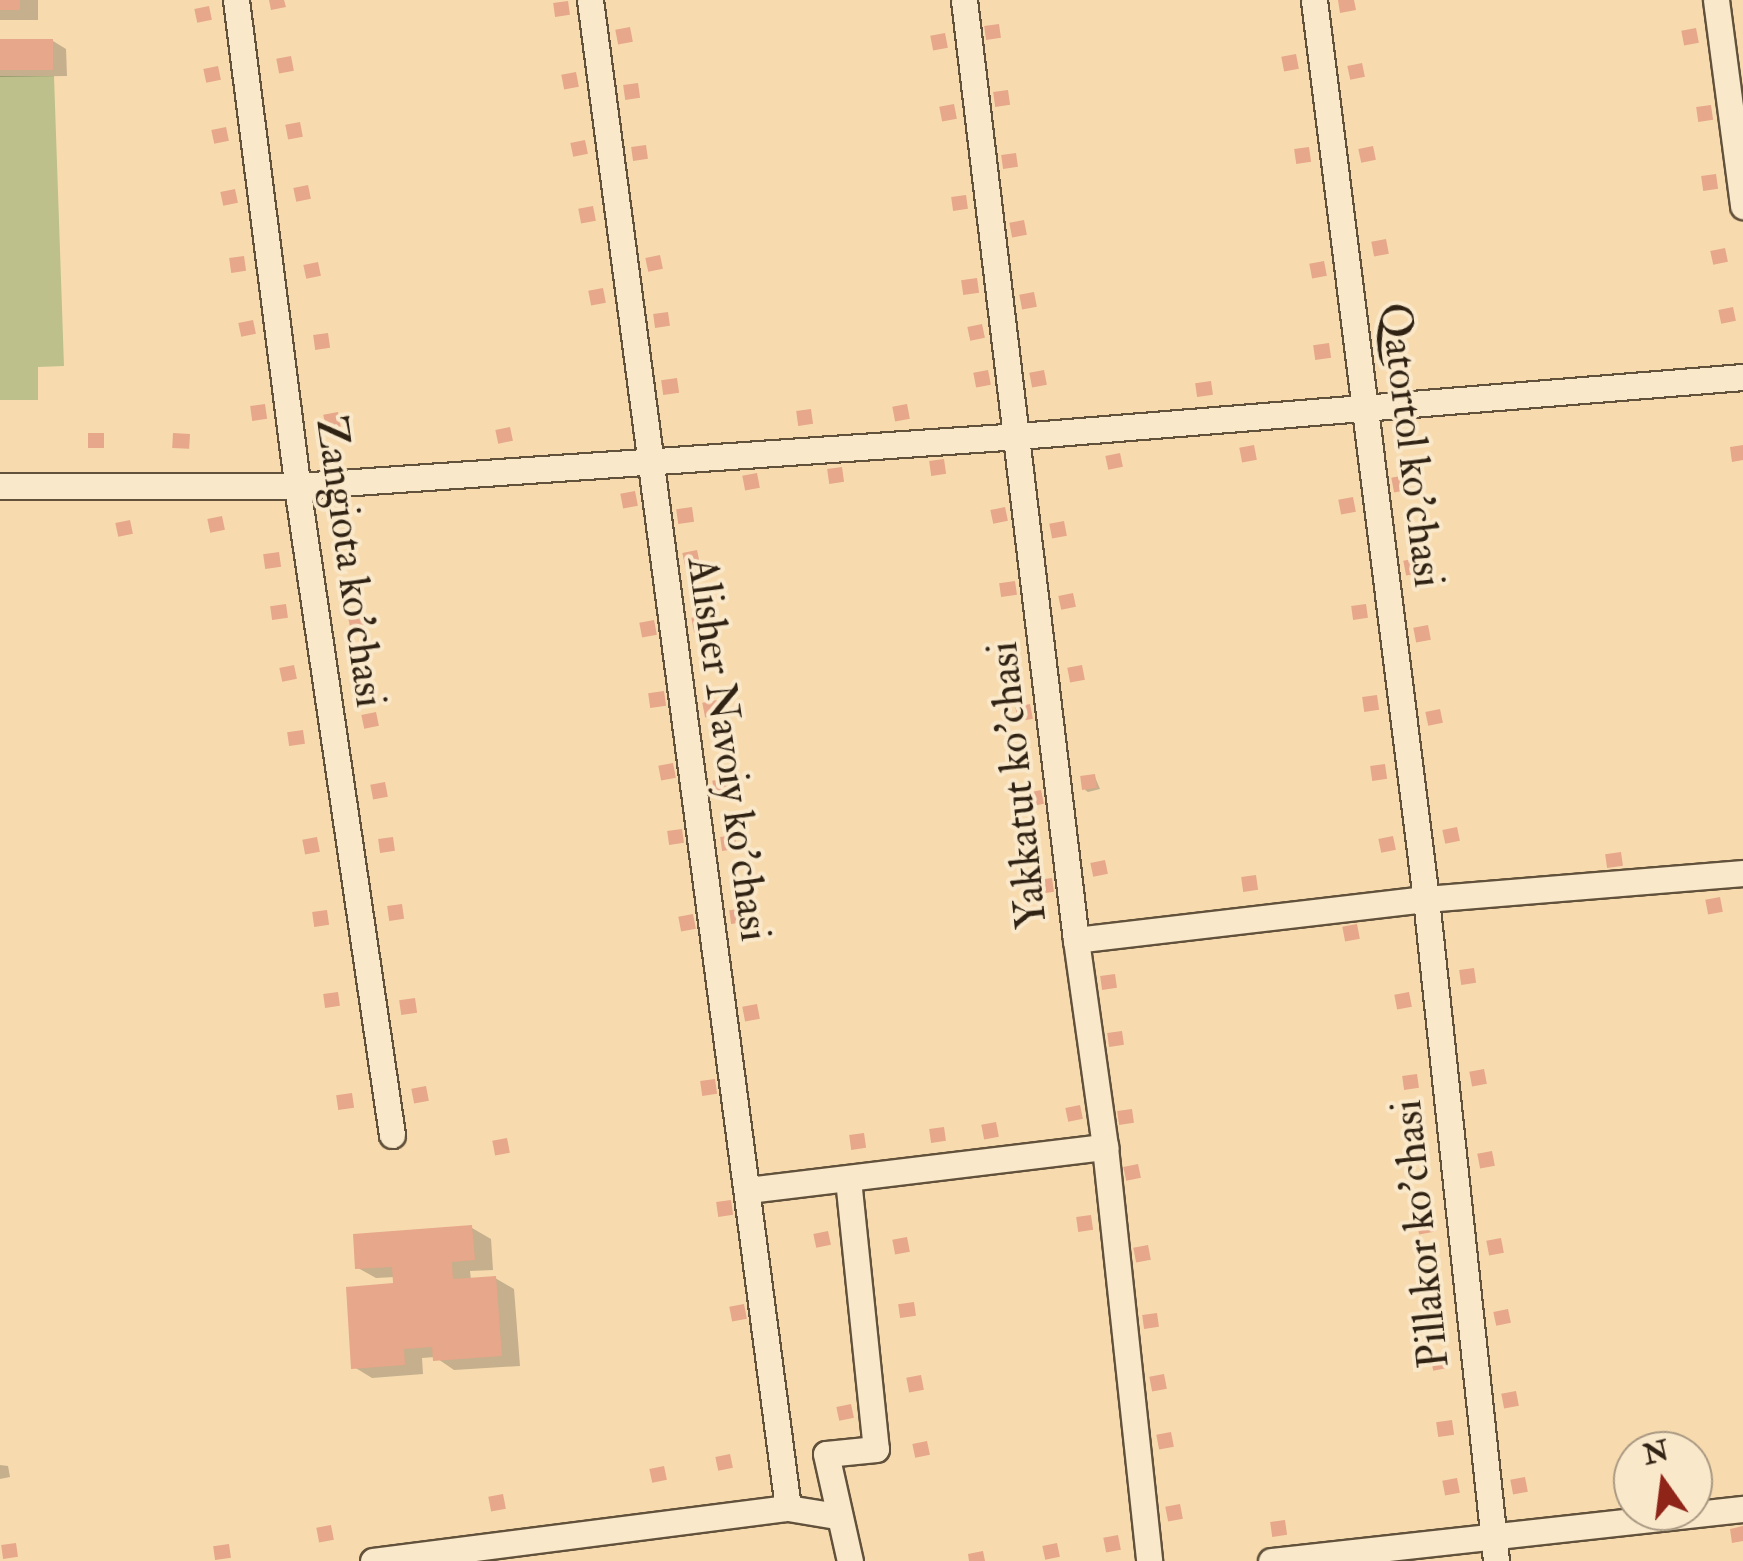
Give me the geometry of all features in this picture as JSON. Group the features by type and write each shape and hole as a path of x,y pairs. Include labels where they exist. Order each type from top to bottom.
{"street":[{"name":"Zangiota ko'chasi","path":"236,0 297,486 392,1134"},
{"name":"Alisher Navoiy ko'chasi","path":"590,0 788,1508"},
{"name":"Yakkatut ko'chasi","path":"964,0 1019,436 1076,940 1105,1147 1149,1561"},
{"name":"Qatortol ko'chasi","path":"1314,0 1426,899"},
{"path":"1716,0 1743,206"},
{"path":"0,486 297,486 1019,436 1743,377"},
{"path":"1076,940 1426,899 1743,874"},
{"name":"Pillakor ko'chasi","path":"1426,899 1494,1549"},
{"path":"748,1190 1105,1147"},
{"path":"848,1179 876,1449 826,1454 836,1516 850,1561"},
{"path":"374,1561 788,1508 836,1516"},
{"path":"1271,1561 1494,1549 1743,1509"}],"green space":[{"path":"0,76 54,76 64,366 38,367 38,400 0,400"}],"building":[{"path":"0,0 20,0 20,10 0,10"},
{"path":"269,0 284,0 286,7 271,10"},
{"path":"1338,0 1354,0 1356,10 1340,13"},
{"path":"568,1 570,15 555,17 553,3"},
{"path":"209,6 212,20 197,23 194,9"},
{"path":"999,24 1001,38 986,40 984,26"},
{"path":"630,27 633,42 618,45 615,30"},
{"path":"1696,28 1699,43 1684,46 1681,31"},
{"path":"945,33 948,48 933,51 930,36"},
{"path":"0,39 53,39 53,70 0,70"},
{"path":"1296,54 1299,69 1284,72 1281,57"},
{"path":"291,56 294,71 279,74 276,59"},
{"path":"1362,63 1365,77 1350,80 1347,66"},
{"path":"218,66 221,80 206,83 203,69"},
{"path":"576,72 579,87 564,90 561,75"},
{"path":"638,83 640,98 625,100 623,85"},
{"path":"1008,90 1010,105 995,107 993,92"},
{"path":"954,104 957,119 942,122 939,107"},
{"path":"1711,105 1713,120 1698,122 1696,107"},
{"path":"300,122 303,137 288,140 285,125"},
{"path":"226,127 229,141 214,144 211,130"},
{"path":"585,140 588,154 573,157 570,143"},
{"path":"646,145 648,159 633,161 631,147"},
{"path":"1373,146 1376,160 1361,163 1358,149"},
{"path":"1309,147 1311,162 1296,164 1294,149"},
{"path":"1016,153 1018,167 1003,169 1001,155"},
{"path":"1716,174 1718,189 1703,191 1701,176"},
{"path":"308,185 311,199 296,202 293,188"},
{"path":"235,189 238,203 223,206 220,192"},
{"path":"966,195 968,209 953,211 951,197"},
{"path":"593,206 596,221 581,224 578,209"},
{"path":"1024,220 1027,235 1012,238 1009,223"},
{"path":"1386,239 1389,254 1374,257 1371,242"},
{"path":"1725,248 1728,262 1713,265 1710,251"},
{"path":"660,255 663,269 648,272 645,258"},
{"path":"244,256 246,271 231,273 229,258"},
{"path":"1324,261 1327,276 1312,279 1309,264"},
{"path":"318,262 321,276 306,279 303,265"},
{"path":"977,278 979,293 963,295 961,280"},
{"path":"603,288 606,303 591,306 588,291"},
{"path":"1034,292 1037,307 1022,310 1019,295"},
{"path":"1733,307 1736,321 1721,324 1718,310"},
{"path":"668,312 670,326 655,328 653,314"},
{"path":"253,320 256,334 241,337 238,323"},
{"path":"982,324 985,338 970,341 967,327"},
{"path":"1396,330 1399,345 1384,348 1381,333"},
{"path":"328,333 330,348 315,350 313,335"},
{"path":"1329,343 1331,358 1315,360 1313,345"},
{"path":"988,370 991,385 976,388 973,373"},
{"path":"1044,370 1047,385 1032,388 1029,373"},
{"path":"677,378 679,393 663,395 661,380"},
{"path":"1211,381 1213,395 1197,397 1195,383"},
{"path":"265,404 267,419 252,421 250,406"},
{"path":"907,404 910,419 895,422 892,407"},
{"path":"811,409 813,424 798,426 796,411"},
{"path":"338,412 341,427 326,430 323,415"},
{"path":"510,427 513,441 498,444 495,430"},
{"path":"88,433 104,433 104,448 88,448"},
{"path":"173,433 190,434 189,449 172,448"},
{"path":"1254,445 1257,460 1242,463 1239,448"},
{"path":"1743,445 1743,460 1732,462 1730,447"},
{"path":"1120,453 1123,467 1108,470 1105,456"},
{"path":"944,459 946,474 931,476 929,461"},
{"path":"842,467 844,482 829,484 827,469"},
{"path":"757,473 760,488 745,491 742,476"},
{"path":"1406,475 1409,490 1394,493 1391,478"},
{"path":"635,491 638,506 623,509 620,494"},
{"path":"1353,497 1356,512 1341,515 1338,500"},
{"path":"692,507 694,522 678,524 676,509"},
{"path":"1005,507 1008,521 993,524 990,510"},
{"path":"222,516 225,530 210,533 207,519"},
{"path":"130,520 133,534 118,537 115,523"},
{"path":"1064,521 1067,536 1052,539 1049,524"},
{"path":"352,533 354,547 339,549 337,535"},
{"path":"697,550 700,564 685,567 682,553"},
{"path":"279,552 281,567 265,569 263,554"},
{"path":"1418,558 1421,573 1406,576 1403,561"},
{"path":"1015,581 1017,595 1001,597 999,583"},
{"path":"1073,593 1076,607 1061,610 1058,596"},
{"path":"286,604 288,618 272,620 270,606"},
{"path":"1366,604 1368,618 1353,620 1351,606"},
{"path":"362,611 365,625 350,628 347,614"},
{"path":"706,615 709,630 694,633 691,618"},
{"path":"654,620 657,635 642,638 639,623"},
{"path":"1428,625 1431,640 1416,643 1413,628"},
{"path":"294,665 297,679 282,682 279,668"},
{"path":"1082,665 1085,680 1070,683 1067,668"},
{"path":"371,671 373,686 357,688 355,673"},
{"path":"664,691 666,706 650,708 648,693"},
{"path":"1377,695 1379,710 1364,712 1362,697"},
{"path":"717,700 720,715 705,718 702,703"},
{"path":"1030,704 1033,719 1018,722 1015,707"},
{"path":"1440,709 1443,723 1428,726 1425,712"},
{"path":"376,712 379,726 364,729 361,715"},
{"path":"303,730 305,744 289,746 287,732"},
{"path":"673,763 676,778 661,781 658,766"},
{"path":"1385,764 1387,779 1372,781 1370,766"},
{"path":"1095,774 1097,788 1082,790 1080,776"},
{"path":"727,778 730,793 715,796 712,781"},
{"path":"385,782 388,797 373,800 370,785"},
{"path":"1041,790 1044,804 1029,807 1026,793"},
{"path":"1457,827 1460,841 1445,844 1442,830"},
{"path":"682,829 684,843 669,845 667,831"},
{"path":"735,835 737,849 722,851 720,837"},
{"path":"1393,836 1396,850 1381,853 1378,839"},
{"path":"317,837 320,852 305,855 302,840"},
{"path":"393,837 395,851 380,853 378,839"},
{"path":"1621,852 1623,866 1607,868 1605,854"},
{"path":"1105,860 1108,874 1093,877 1090,863"},
{"path":"1256,875 1258,890 1243,892 1241,877"},
{"path":"1052,878 1054,892 1039,894 1037,880"},
{"path":"1720,897 1723,912 1708,915 1705,900"},
{"path":"402,904 404,919 389,921 387,906"},
{"path":"745,908 747,922 731,924 729,910"},
{"path":"327,910 329,925 314,927 312,912"},
{"path":"693,914 696,929 681,932 678,917"},
{"path":"1357,924 1360,939 1345,942 1342,927"},
{"path":"1474,968 1476,983 1461,985 1459,970"},
{"path":"1115,974 1117,988 1102,990 1100,976"},
{"path":"338,992 340,1006 325,1008 323,994"},
{"path":"1409,992 1412,1007 1397,1010 1394,995"},
{"path":"415,998 417,1013 401,1015 399,1000"},
{"path":"757,1004 760,1019 745,1022 742,1007"},
{"path":"1122,1031 1124,1045 1109,1047 1107,1033"},
{"path":"1484,1069 1487,1084 1472,1087 1469,1072"},
{"path":"1417,1074 1419,1088 1404,1090 1402,1076"},
{"path":"715,1079 717,1094 702,1096 700,1081"},
{"path":"426,1086 429,1101 414,1104 411,1089"},
{"path":"352,1093 354,1108 338,1110 336,1095"},
{"path":"1080,1105 1083,1119 1068,1122 1065,1108"},
{"path":"1132,1109 1134,1123 1119,1125 1117,1111"},
{"path":"996,1122 999,1137 984,1140 981,1125"},
{"path":"944,1127 946,1141 931,1143 929,1129"},
{"path":"864,1133 866,1148 851,1150 849,1135"},
{"path":"507,1138 510,1153 495,1156 492,1141"},
{"path":"1423,1139 1426,1153 1411,1156 1408,1142"},
{"path":"1492,1151 1495,1166 1480,1169 1477,1154"},
{"path":"1138,1164 1141,1178 1126,1181 1123,1167"},
{"path":"731,1200 733,1215 718,1217 716,1202"},
{"path":"1091,1215 1093,1230 1078,1232 1076,1217"},
{"path":"1431,1217 1434,1232 1419,1235 1416,1220"},
{"path":"472,1225 475,1260 452,1262 453,1279 496,1276 502,1356 433,1361 432,1347 404,1349 405,1365 351,1369 346,1287 393,1283 392,1267 355,1269 353,1234"},
{"path":"828,1231 831,1245 816,1248 813,1234"},
{"path":"907,1237 910,1252 895,1255 892,1240"},
{"path":"1501,1238 1504,1253 1489,1256 1486,1241"},
{"path":"1148,1245 1151,1260 1136,1263 1133,1248"},
{"path":"1440,1300 1442,1314 1427,1316 1425,1302"},
{"path":"914,1302 916,1316 900,1318 898,1304"},
{"path":"744,1304 747,1319 732,1322 729,1307"},
{"path":"1508,1309 1511,1323 1496,1326 1493,1312"},
{"path":"1157,1313 1159,1327 1144,1329 1142,1315"},
{"path":"1445,1354 1448,1368 1433,1371 1430,1357"},
{"path":"1164,1374 1167,1389 1152,1392 1149,1377"},
{"path":"921,1375 924,1390 909,1393 906,1378"},
{"path":"1516,1391 1519,1406 1504,1409 1501,1394"},
{"path":"851,1404 854,1418 839,1421 836,1407"},
{"path":"1452,1420 1454,1435 1438,1437 1436,1422"},
{"path":"1171,1432 1174,1447 1159,1450 1156,1435"},
{"path":"927,1441 930,1455 915,1458 912,1444"},
{"path":"730,1454 733,1468 718,1471 715,1457"},
{"path":"664,1466 667,1480 652,1483 649,1469"},
{"path":"1525,1477 1528,1492 1513,1495 1510,1480"},
{"path":"1457,1478 1460,1493 1445,1496 1442,1481"},
{"path":"503,1494 506,1509 491,1512 488,1497"},
{"path":"1180,1504 1183,1519 1168,1522 1165,1507"},
{"path":"1285,1520 1287,1535 1272,1537 1270,1522"},
{"path":"331,1525 334,1540 319,1543 316,1528"},
{"path":"1743,1526 1743,1541 1732,1543 1730,1529"},
{"path":"1118,1535 1121,1550 1106,1553 1103,1538"},
{"path":"16,1543 18,1557 3,1559 1,1545"},
{"path":"1057,1543 1060,1557 1045,1560 1042,1546"},
{"path":"229,1544 231,1558 215,1560 213,1546"},
{"path":"983,1551 985,1561 969,1561 968,1554"}]}
